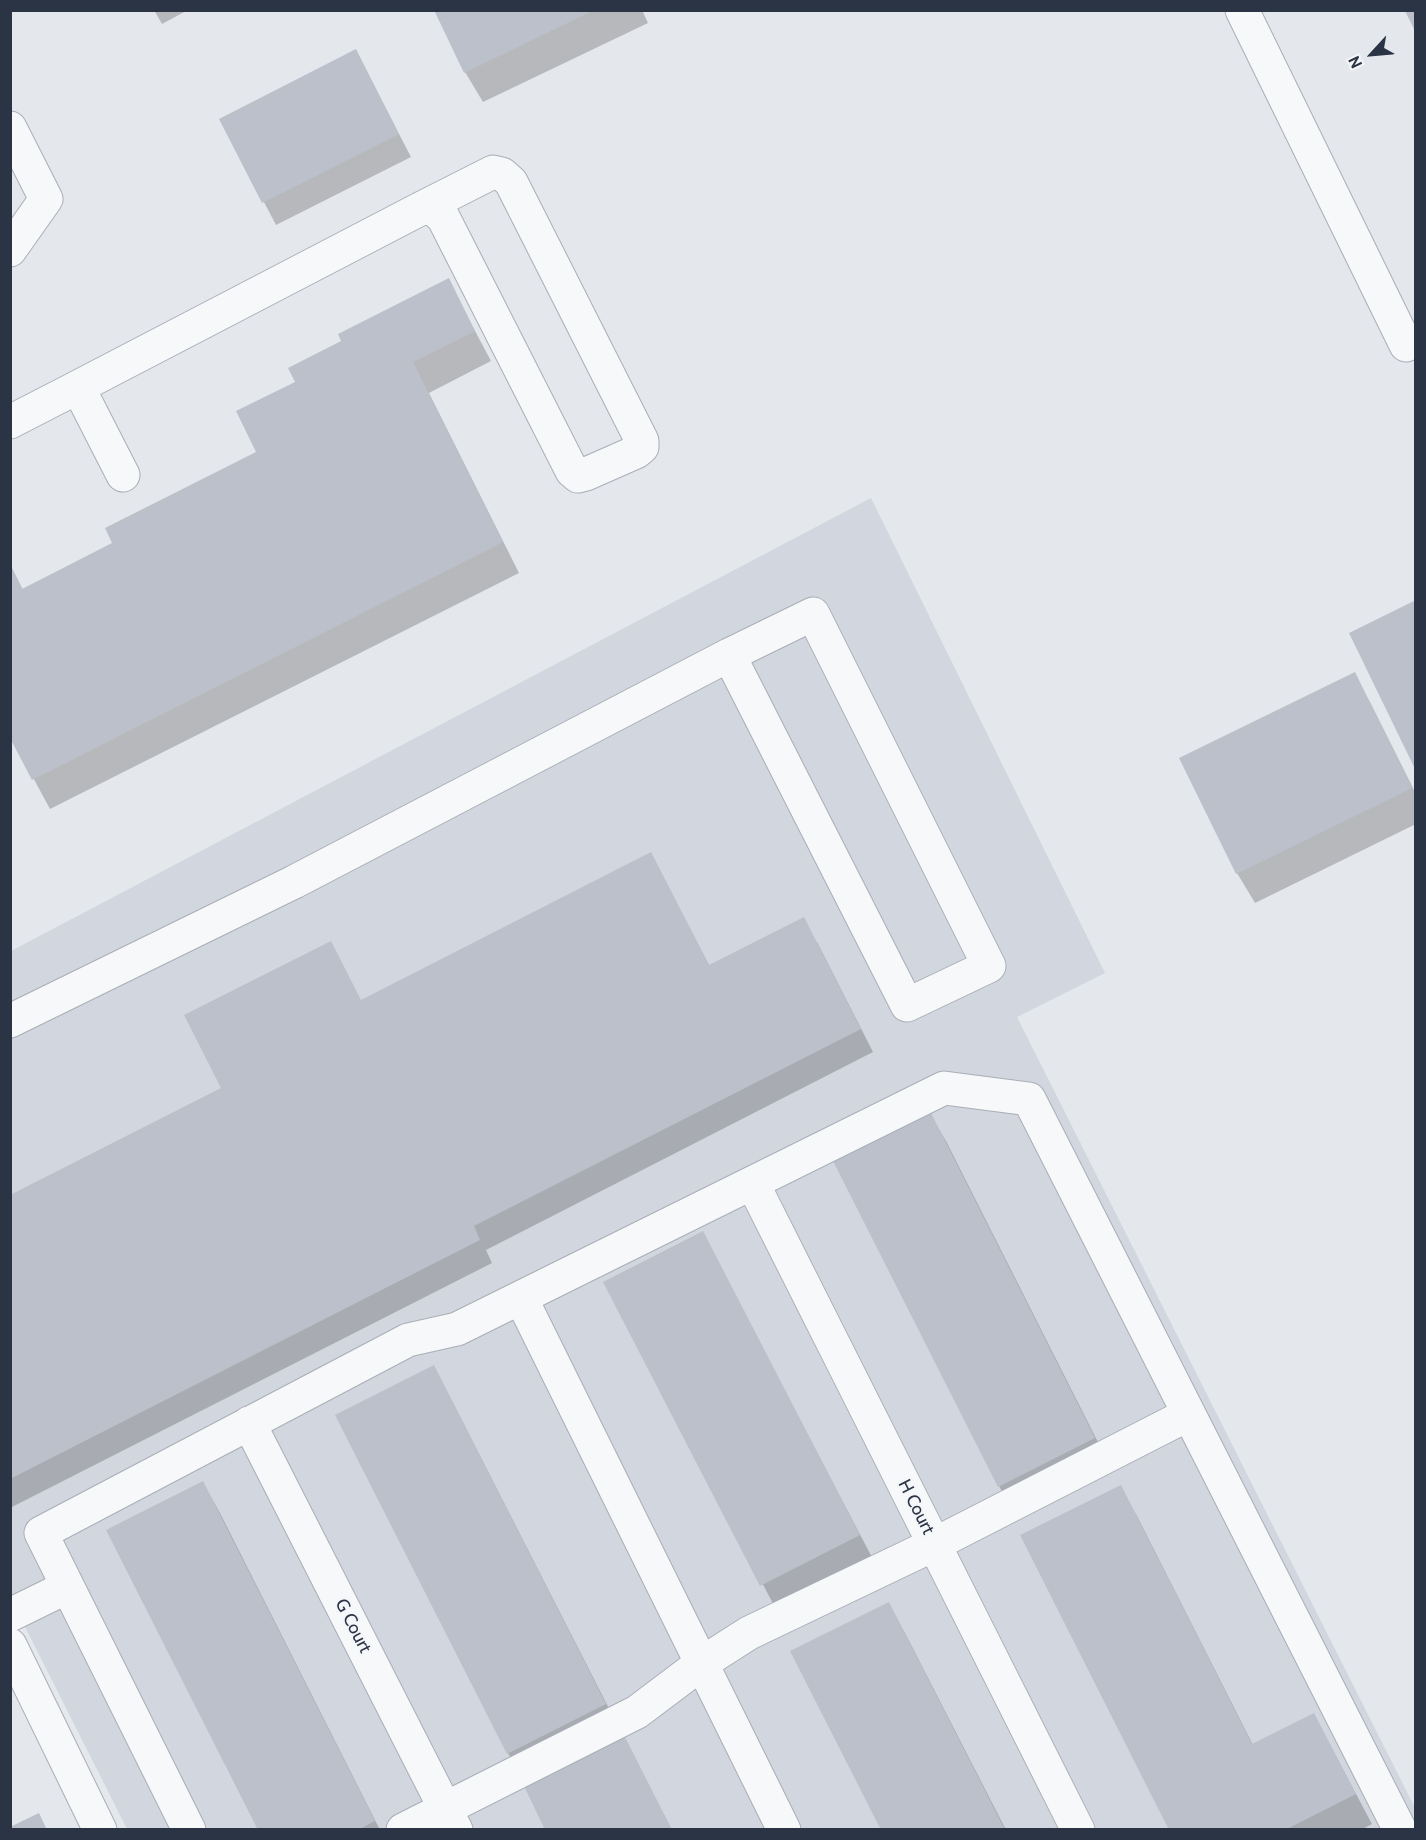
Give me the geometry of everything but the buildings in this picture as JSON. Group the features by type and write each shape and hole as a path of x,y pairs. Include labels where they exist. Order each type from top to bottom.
{"lane":[{"path":"1242,10 1406,345 1416,340"},
{"path":"10,128 46,199 10,250"},
{"path":"10,422 422,208 493,172 502,174 511,182 642,441 642,447 636,452 586,474 578,476 572,471 443,217 433,209 422,208"},
{"path":"78,387 123,475"},
{"path":"10,1021 294,882 729,656 813,614 989,966 907,1005 729,656"},
{"path":"189,1830 41,1533 408,1340 457,1329 944,1088 1029,1099 1400,1830"},
{"name":"H Court","path":"753,1184 1078,1830"},
{"path":"521,1298 784,1830"},
{"path":"403,1830 451,1819 637,1712 702,1663 749,1633 935,1544 1189,1414"},
{"name":"G Court","path":"249,1423 451,1819"},
{"path":"10,1616 67,1587"},
{"path":"10,1645 100,1830"}],"shaded area":[{"path":"871,498 1105,973 1017,1017 1415,1808 1415,1829 127,1829 11,1599 11,951"}]}
